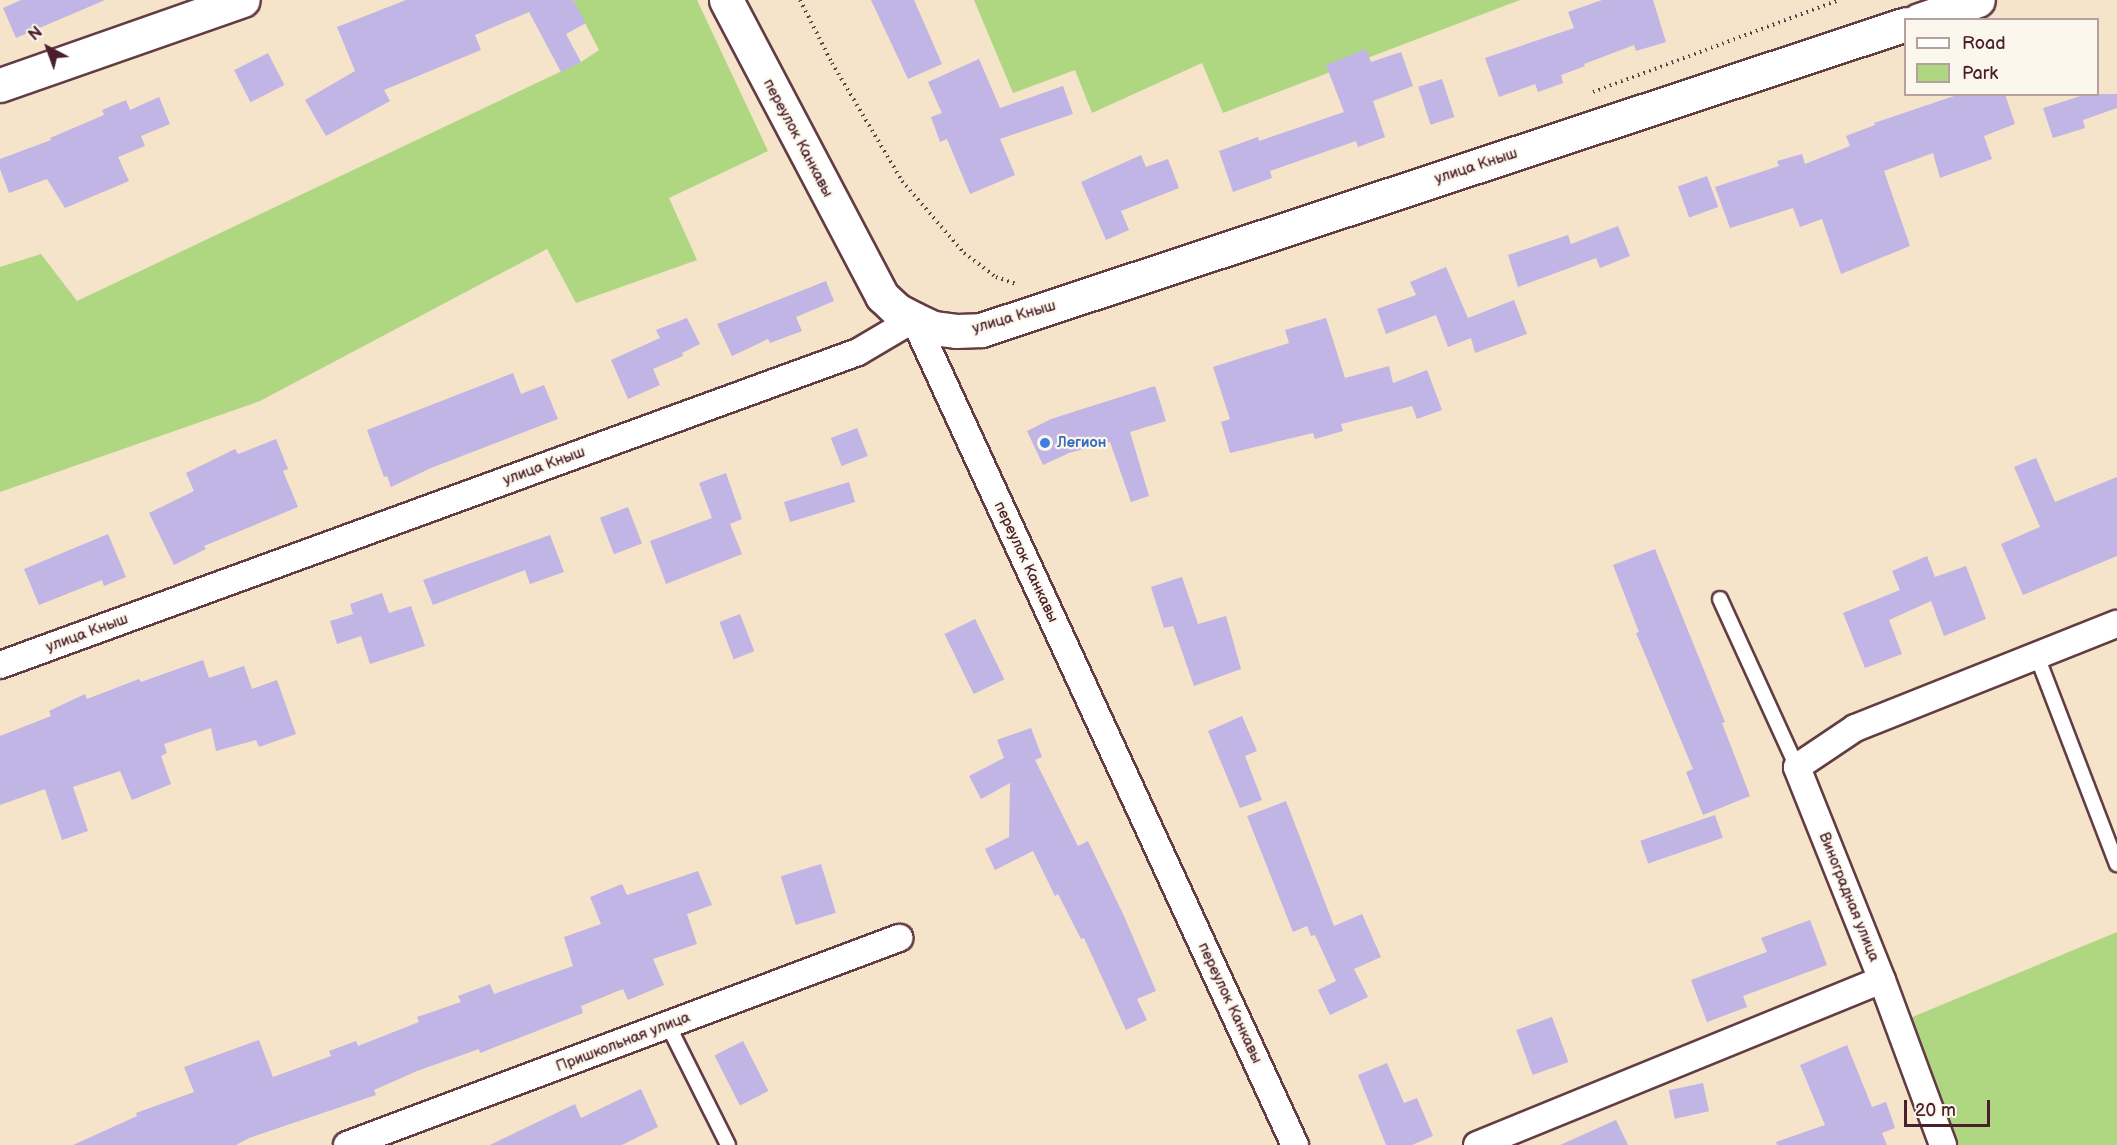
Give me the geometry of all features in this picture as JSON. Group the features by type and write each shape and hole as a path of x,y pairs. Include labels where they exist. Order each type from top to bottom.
{"street":[{"path":"0,86 243,0"},
{"name":"переулок Канкавы","path":"726,0 874,283 890,304 914,319 1295,1145"},
{"path":"1925,18 1978,0"},
{"name":"улица Кныш","path":"0,665 858,352 914,319 944,330 981,330 1904,24"},
{"path":"1797,767 1855,728 2117,624"},
{"name":"Виноградная улица","path":"1477,1145 1882,980 1797,767"},
{"name":"Пришкольная улица","path":"347,1145 899,938"},
{"path":"1882,980 1943,1145"}],"lane":[{"path":"1720,599 1797,767"},
{"path":"2037,656 2117,864"},
{"path":"668,1025 728,1145"}],"path":[{"path":"800,0 832,63 902,181 964,253 996,277 1015,284 1026,280"},
{"path":"1585,95 1839,0"}],"green space":[{"path":"573,0 697,0 768,151 669,198 697,260 576,303 547,249 260,401 0,492 0,267 41,254 77,301 581,62 599,50"},
{"path":"974,0 1520,0 1223,113 1202,63 1092,113 1075,70 1013,93"},
{"path":"2117,932 2117,1145 1943,1145 1898,1023"}],"building":[{"path":"21,0 105,0 16,38 3,8"},
{"path":"406,0 573,0 586,23 566,34 581,62 561,72 529,12 475,35 481,50 384,90 390,101 326,136 305,100 355,71 337,27"},
{"path":"871,0 914,0 942,64 908,79"},
{"path":"1602,0 1653,0 1666,42 1636,51 1634,45 1584,64 1585,66 1561,75 1563,83 1538,92 1535,84 1499,97 1485,58 1574,28 1568,12"},
{"path":"1366,49 1371,62 1401,52 1413,86 1373,101 1385,137 1358,147 1356,141 1270,171 1272,178 1233,192 1219,151 1258,137 1259,141 1344,112 1326,65"},
{"path":"268,53 284,85 250,102 234,70"},
{"path":"979,59 1000,108 1063,86 1073,114 1000,139 1015,175 970,194 947,139 940,142 931,117 942,113 928,82"},
{"path":"1442,79 1454,117 1431,125 1418,87"},
{"path":"2117,94 2117,108 2083,120 2085,128 2053,138 2043,108 2081,96"},
{"path":"1954,96 2006,96 2015,124 1984,136 1992,159 1940,178 1933,153 1884,171 1910,246 1841,274 1822,219 1800,227 1793,208 1730,228 1715,187 1779,166 1777,161 1802,154 1805,164 1850,146 1846,136 1875,125 1874,123"},
{"path":"159,97 170,124 141,136 145,146 118,157 129,181 65,208 47,179 9,193 0,169 0,159 51,140 50,138 104,115 102,110 126,100 130,110"},
{"path":"1141,155 1146,167 1168,159 1179,188 1121,211 1129,230 1106,240 1081,182"},
{"path":"1707,176 1718,207 1689,218 1678,187"},
{"path":"1618,226 1630,256 1600,268 1596,258 1518,287 1508,255 1568,235 1571,244"},
{"path":"1446,267 1468,318 1514,300 1527,334 1475,353 1471,338 1448,347 1436,315 1386,334 1377,309 1416,295 1410,282"},
{"path":"826,281 834,301 796,317 802,331 770,343 768,339 732,356 717,324"},
{"path":"687,318 700,344 682,353 683,356 653,369 660,385 628,399 611,360 660,338 656,330"},
{"path":"1326,318 1345,378 1389,366 1393,383 1427,370 1442,410 1417,419 1412,406 1341,424 1343,431 1315,439 1313,433 1230,453 1221,422 1230,419 1213,367 1289,343 1285,330"},
{"path":"513,373 521,394 544,385 558,419 431,468 391,487 387,476 384,477 367,430"},
{"path":"1155,386 1166,421 1130,432 1149,496 1131,502 1110,442 1069,453 1043,465 1027,431 1051,419"},
{"path":"857,428 868,456 842,466 831,438"},
{"path":"276,439 288,469 283,471 298,507 204,546 206,549 174,565 149,513 194,491 186,473 235,449 238,454"},
{"path":"2036,458 2055,502 2117,477 2117,556 2023,595 2001,544 2040,527 2014,467"},
{"path":"726,473 742,519 730,524 742,554 666,584 650,541 712,518 699,483"},
{"path":"849,482 855,502 790,522 784,502"},
{"path":"628,507 642,543 614,554 600,518"},
{"path":"108,534 126,577 104,586 102,580 39,605 24,569"},
{"path":"550,535 564,572 530,584 525,570 433,605 423,580"},
{"path":"1655,549 1725,722 1722,723 1750,796 1703,815 1686,772 1693,769 1636,633 1639,632 1613,565"},
{"path":"1927,556 1935,577 1966,566 1986,619 1944,636 1931,601 1889,620 1902,654 1865,668 1843,613 1900,590 1892,571"},
{"path":"1182,577 1198,624 1226,616 1241,669 1194,686 1173,626 1164,628 1151,587"},
{"path":"382,593 389,613 411,606 425,646 370,664 361,636 337,644 330,621 353,614 350,604"},
{"path":"740,614 754,651 734,659 719,622"},
{"path":"975,619 1004,679 974,694 944,634"},
{"path":"203,660 209,678 244,666 252,689 277,680 296,734 259,747 256,740 216,751 211,728 164,744 167,753 161,756 171,784 132,800 120,771 73,787 88,831 62,840 45,789 0,805 0,736 51,716 49,711 85,694 87,699 139,679 141,682"},
{"path":"1242,716 1257,751 1245,756 1262,800 1240,808 1208,731"},
{"path":"1031,728 1042,757 1035,760 1078,846 1088,841 1124,916 1156,991 1137,999 1147,1020 1126,1030 1084,938 1081,939 1058,894 1055,896 1033,851 995,870 985,849 1009,837 1010,783 981,799 969,776 1004,758 997,740"},
{"path":"1286,801 1334,926 1362,914 1381,957 1354,969 1368,997 1330,1015 1318,990 1336,981 1315,935 1311,936 1307,926 1293,932 1247,816"},
{"path":"1715,815 1723,838 1648,863 1640,841"},
{"path":"821,864 836,913 796,925 781,876"},
{"path":"698,871 712,905 687,914 697,944 653,959 664,985 628,1000 623,989 581,1006 583,1013 480,1053 479,1049 417,1071 374,1090 376,1095 249,1138 236,1145 73,1145 137,1116 136,1113 194,1092 184,1067 259,1040 273,1077 331,1056 329,1051 356,1041 358,1046 419,1022 417,1017 461,1002 458,996 490,984 494,994 573,966 564,937 601,924 590,897 622,884 627,895"},
{"path":"1810,920 1827,965 1743,996 1747,1007 1707,1022 1691,980 1767,952 1761,938"},
{"path":"1552,1017 1568,1062 1533,1075 1516,1030"},
{"path":"743,1041 768,1091 740,1105 714,1056"},
{"path":"1847,1045 1872,1107 1886,1102 1895,1128 1882,1133 1887,1145 1777,1145 1776,1142 1825,1125 1800,1065"},
{"path":"1387,1063 1404,1103 1417,1098 1433,1136 1412,1145 1386,1145 1358,1075"},
{"path":"1703,1083 1709,1111 1675,1119 1669,1090"},
{"path":"641,1089 658,1127 622,1145 490,1145 575,1104 581,1118"},
{"path":"1616,1120 1628,1145 1560,1145"}],"place":[{"name":"Легион","path":"1045,443"}]}
